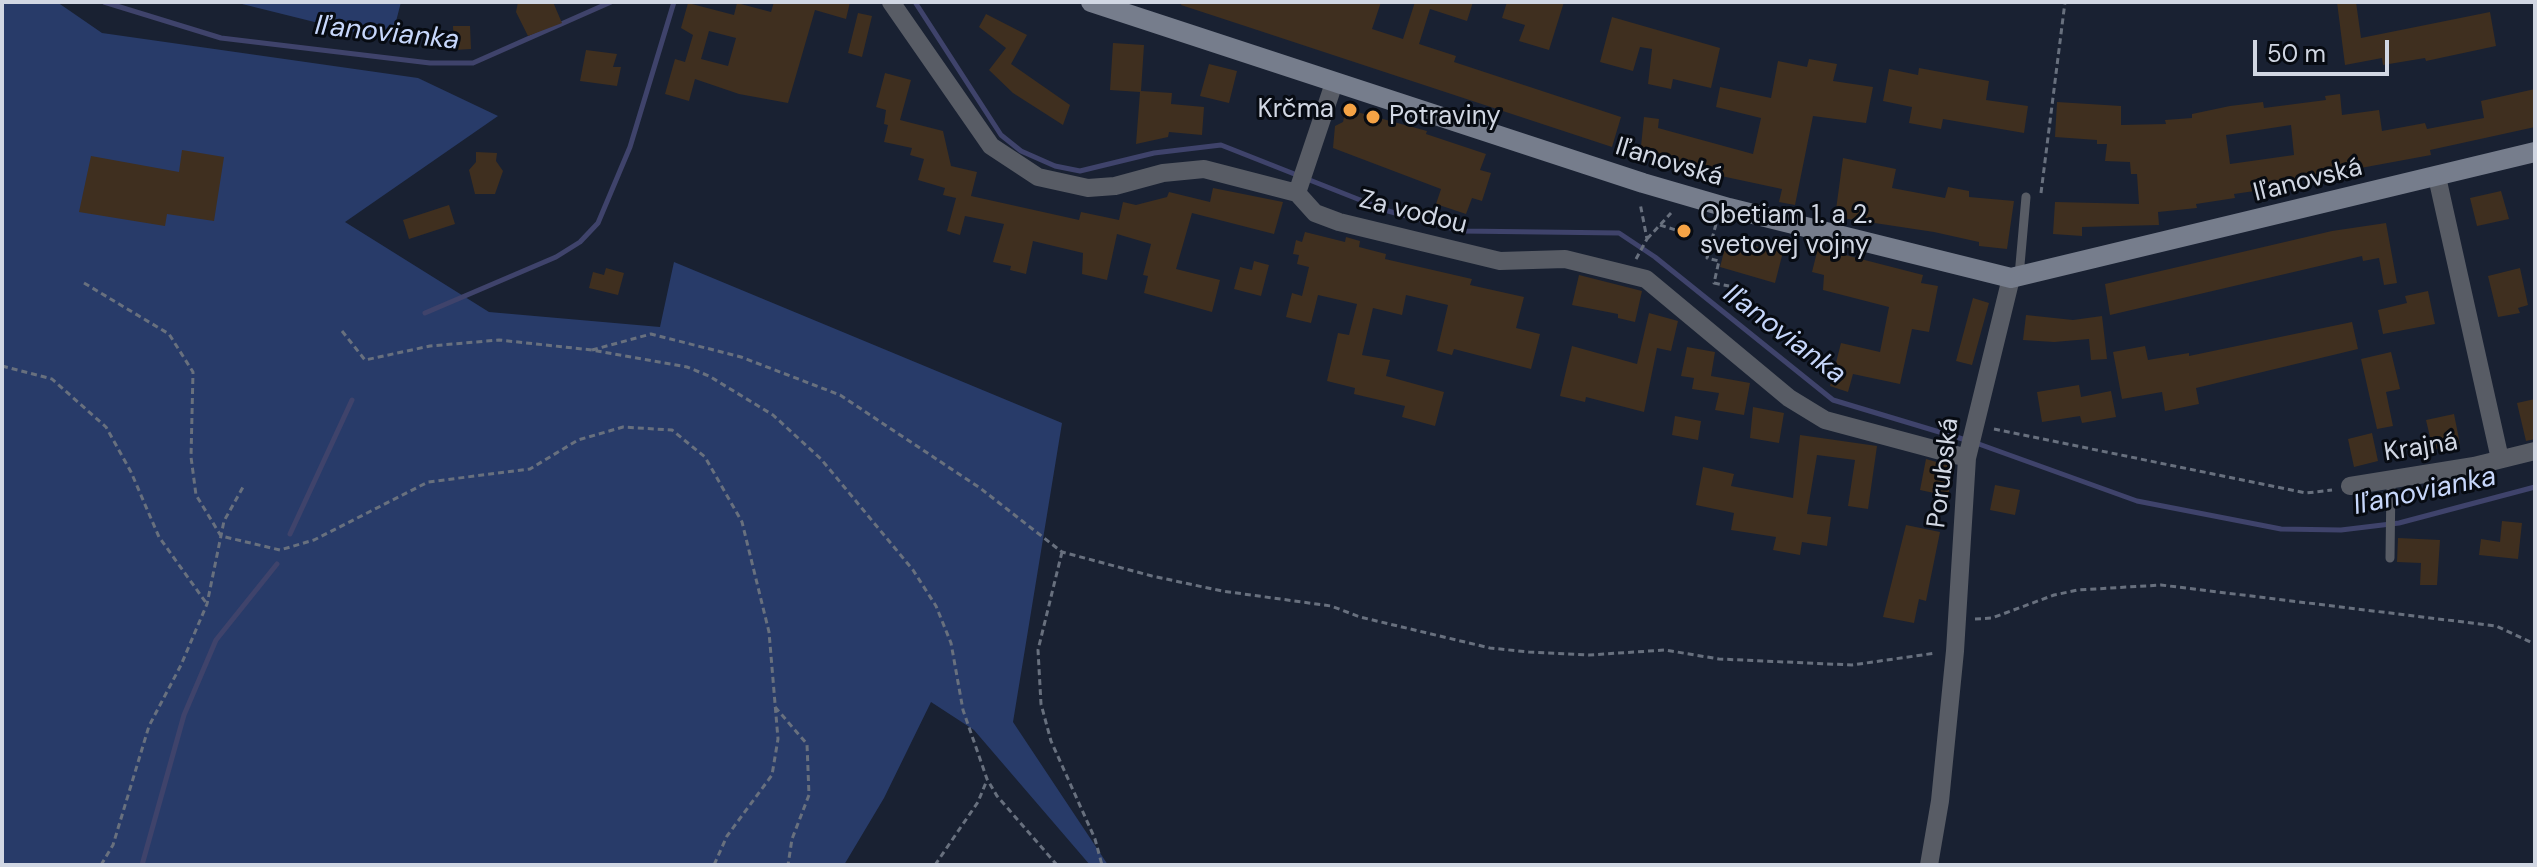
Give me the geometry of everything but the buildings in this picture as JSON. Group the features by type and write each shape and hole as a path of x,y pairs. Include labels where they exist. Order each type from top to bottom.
{"street":[{"name":"Za vodou","path":"891,2 991,146 1038,177 1088,188 1163,173 1204,169 1301,183 1315,213 1354,226 1500,261 1565,259 1646,279 1789,398 1825,420 1971,441"},
{"name":"Iľanovská","path":"1091,2 1715,204 2015,277 2535,152"},
{"path":"1301,183 1334,83"},
{"path":"2437,177 2500,459"},
{"name":"Porubská","path":"1929,865 1940,801 1955,651 1971,441 2015,277"},
{"name":"Krajná","path":"2350,486 2391,481 2535,451"}],"lane":[{"path":"2015,277 2026,197"},
{"path":"2390,558 2391,481"}],"path":[{"path":"2039,204 2065,2"},
{"path":"1646,240 1639,199 1650,202"},
{"path":"1637,257 1646,240 1674,209 1662,206"},
{"path":"1717,220 1707,258 1719,261 1714,283 1729,286"},
{"path":"1660,225 1679,231"},
{"path":"84,283 169,334 193,372 191,457 196,495 221,536 280,550 314,540 428,482 530,469 578,440 623,427 672,430 705,457 742,522 769,632 778,739 772,775 727,836 714,865"},
{"path":"342,331 365,360 430,346 499,340 592,350 687,367 709,376 773,415 821,459 896,545 936,606 951,643 963,710 987,779 1057,865"},
{"path":"592,350 651,334 741,357 840,395 968,480 1062,552 1222,591 1331,606 1360,617 1490,648 1589,655 1665,650 1719,659 1852,665 1955,651"},
{"path":"2,366 52,379 106,427 131,472 159,537 207,604"},
{"path":"1971,441 2306,493 2350,486"},
{"path":"101,865 113,845 149,726 181,665 207,604 221,536 243,487"},
{"path":"1062,552 1038,650 1041,704 1051,741 1095,839 1102,865"},
{"path":"1957,621 1982,620 2054,595 2102,587 2161,585 2496,626 2535,644"},
{"path":"775,707 807,744 809,795 792,839 788,865"},
{"path":"935,865 978,802 987,779"}],"shaded area":[{"path":"2,2 57,2 102,33 418,78 498,116 345,222 489,312 660,327 674,262 1062,423 1013,722 1108,865 1090,865 974,730 931,702 884,798 844,865 2,865"},
{"path":"234,2 401,2 391,41"}],"waterway":[{"name":"Iľanovianka","path":"104,2 221,38 430,63 473,63 611,2"},
{"path":"425,313 556,257 580,242 598,223 630,147 674,2"},
{"name":"Iľanovianka","path":"915,2 1001,135 1021,151 1055,166 1080,171 1154,153 1221,145 1388,211 1462,231 1619,233 1655,257 1833,400 1966,440"},
{"path":"290,534 352,400"},
{"name":"Iľanovianka","path":"1976,443 2137,501 2281,529 2341,530 2399,523 2535,487"},
{"path":"142,865 184,715 216,640 277,564"}],"place":[{"name":"Krčma","path":"1350,110"},
{"name":"Potraviny","path":"1373,117"},
{"name":"Obetiam 1. a 2. svetovej vojny","path":"1684,231"}]}
